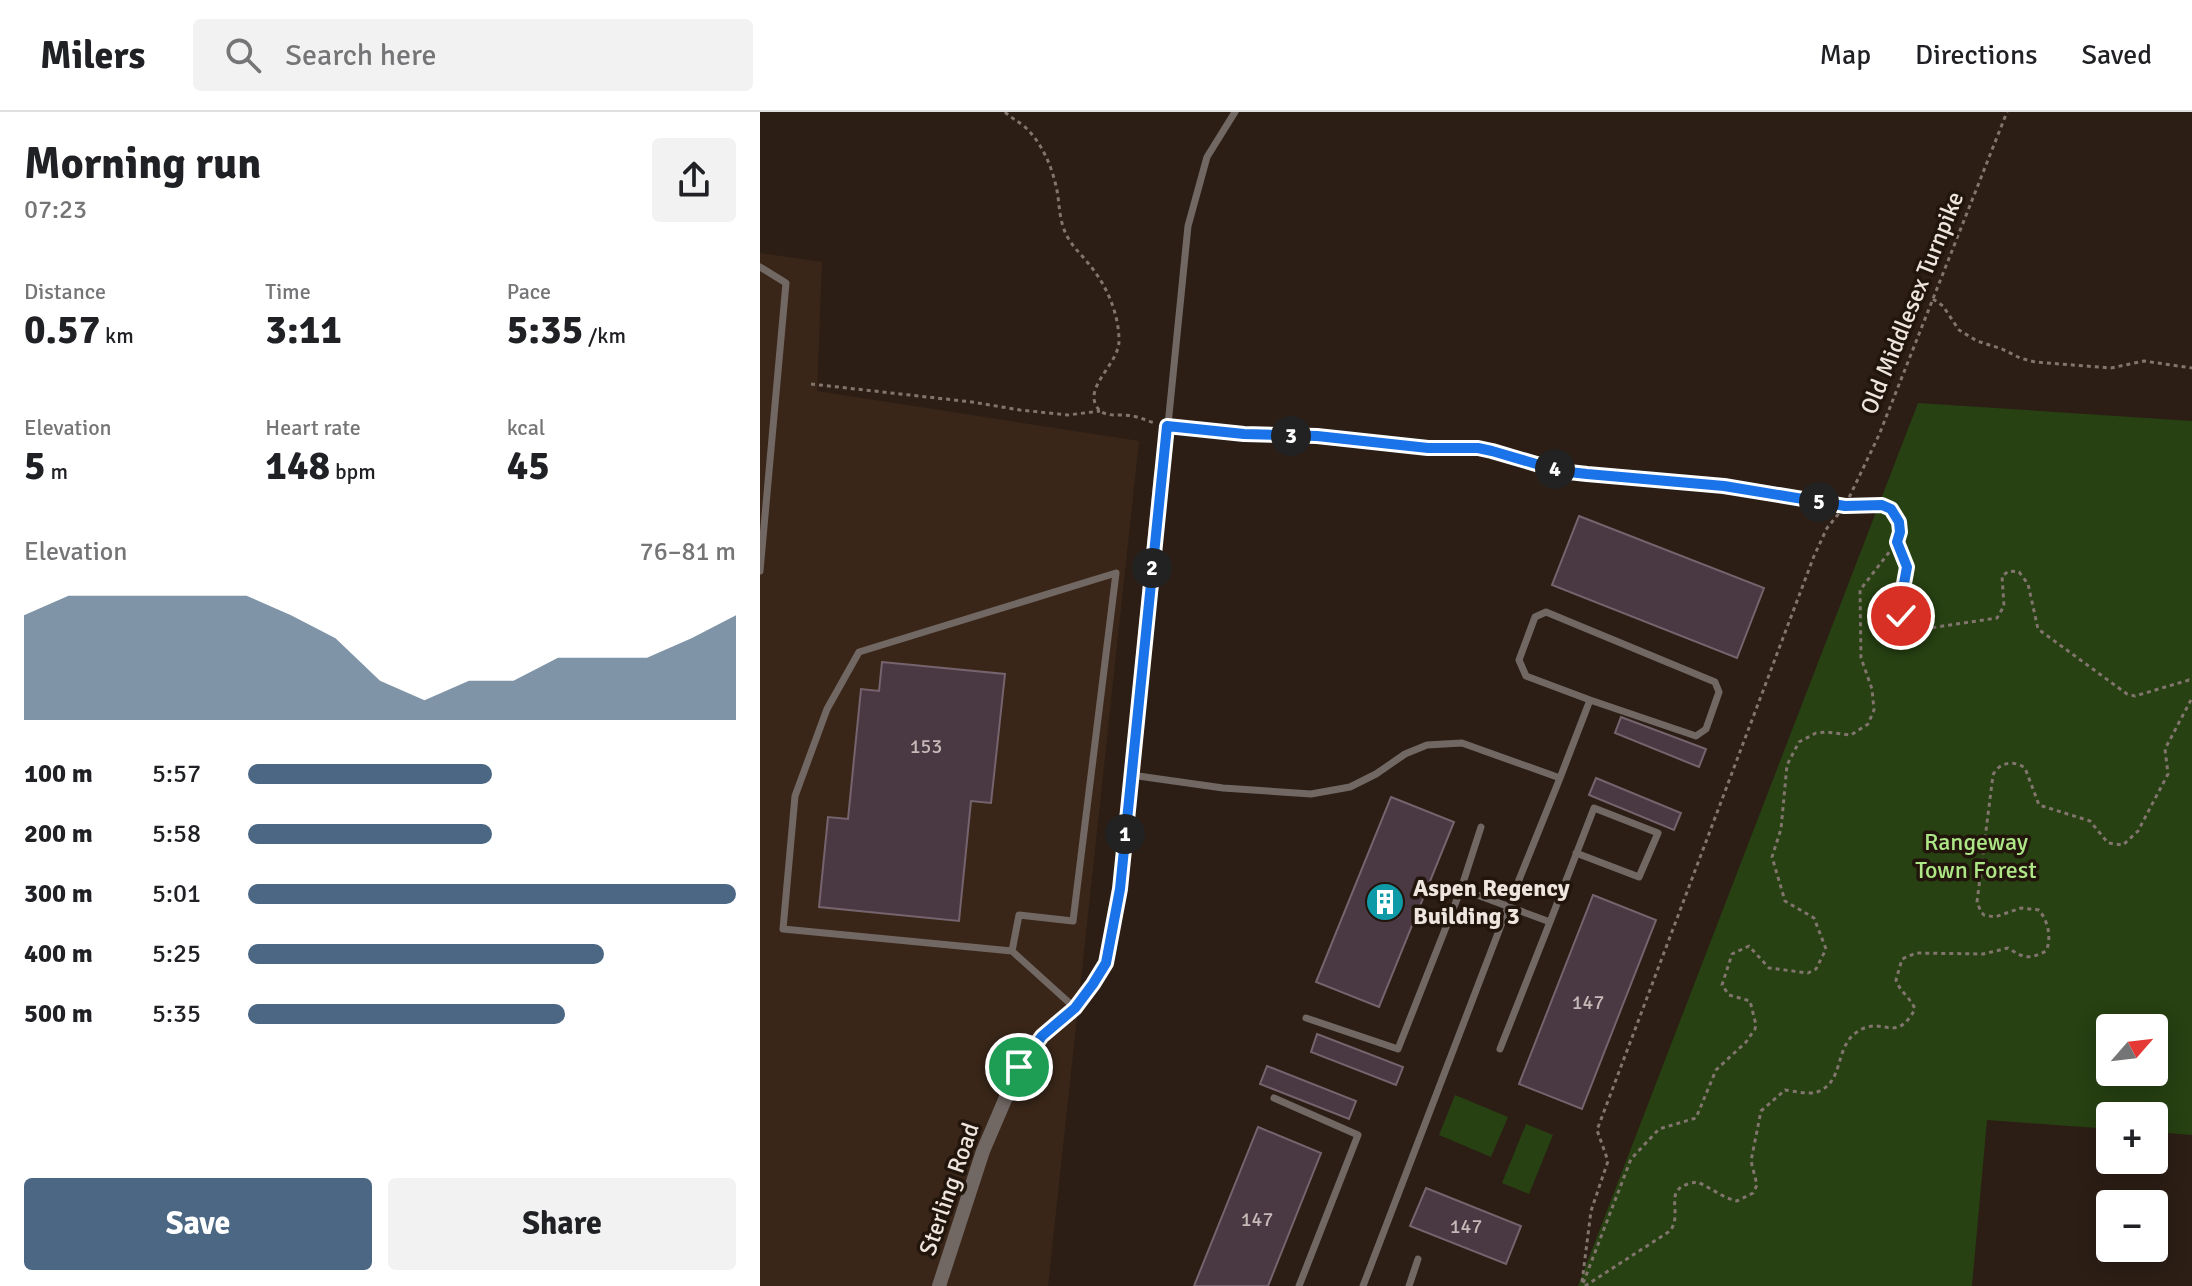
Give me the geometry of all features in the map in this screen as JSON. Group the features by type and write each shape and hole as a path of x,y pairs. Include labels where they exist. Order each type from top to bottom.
{"street":[{"name":"Sterling Road","path":"939,1286 983,1151 1019,1067 1042,1036 1075,1008 1106,963 1120,889 1161,474"}],"lane":[{"path":"1161,474 1188,226 1207,157 1235,112"},
{"path":"760,267 786,283 760,571"},
{"path":"1012,951 1019,915 1073,921 1116,573 859,652 827,709 795,796 783,929 1012,951 1075,1008"},
{"path":"1546,612 1715,682 1719,692 1706,729 1696,736 1590,700 1526,676 1519,660 1535,617 1546,612"},
{"path":"1363,1286 1590,700"},
{"path":"1131,775 1223,788 1311,794 1350,787 1405,754 1427,745 1462,743 1560,778"},
{"path":"1500,1049 1550,922 1576,853 1594,808 1658,833 1639,877 1576,853"},
{"path":"1306,1018 1398,1049 1461,889 1481,827"},
{"path":"1461,889 1550,922"},
{"path":"1274,1098 1358,1135 1299,1286"},
{"path":"1409,1286 1418,1259"}],"path":[{"path":"1005,112 1038,142 1051,167 1065,233 1112,302 1118,350 1095,393 1094,400 1100,411"},
{"name":"Old Middlesex Turnpike","path":"1583,1286 1591,1211 1608,1161 1597,1130 1814,556 1827,528 1845,506 1879,435 2007,112"},
{"path":"1933,299 1943,306 1959,330 1977,341 2035,362 2111,368 2144,361 2192,368"},
{"path":"811,384 1068,415 1100,411 1112,416 1129,415 1167,426 1244,434 1317,436 1428,448 1478,448 1560,471 1735,487 1845,506 1882,505 1891,509 1899,522 1897,542 1860,590 1861,658 1874,700 1874,710 1868,724 1851,735 1816,733 1799,742 1787,765 1781,829 1772,857 1785,901 1814,918 1826,949 1816,969 1808,973 1769,968 1749,946 1732,954 1722,985 1729,995 1750,1001 1755,1029 1746,1042 1716,1070 1696,1118 1659,1129 1631,1159 1583,1286"},
{"path":"1897,542 1907,567 1899,611 1901,616 1923,629 1997,618 2004,606 2002,576 2009,571 2019,572 2028,584 2038,629 2127,694 2135,696 2189,680 2192,682"},
{"path":"1583,1286 1670,1231 1675,1222 1673,1201 1680,1188 1698,1182 1737,1201 1753,1193 1757,1185 1751,1161 1761,1111 1785,1090 1816,1093 1834,1081 1847,1039 1859,1029 1872,1025 1898,1029 1908,1022 1915,1009 1911,1000 1900,991 1896,980 1902,959 1916,953 1983,954 2008,948 2018,956 2035,957 2046,951 2050,937 2039,910 2021,908 1991,916 1981,912 1977,902 1993,775 1998,768 2007,763 2022,765 2039,805 2090,821 2108,843 2123,845 2138,831 2168,774 2165,749 2192,698"}],"shaded area":[{"path":"760,253 822,262 817,391 1139,441 1048,1286 760,1286"}],"green space":[{"name":"Rangeway Town Forest","path":"1918,403 2192,421 2192,1135 2168,1133 2168,1102 2096,1102 2096,1128 1987,1120 1972,1286 1578,1286"},
{"path":"1455,1095 1508,1117 1491,1157 1439,1135"},
{"path":"1526,1124 1553,1135 1529,1194 1502,1183"}],"building":[{"path":"1579,516 1764,588 1737,658 1552,585"},
{"path":"882,662 1005,674 991,803 971,801 959,921 819,907 828,817 848,819 861,689 879,691"},
{"path":"1621,717 1706,749 1699,767 1615,733"},
{"path":"1596,778 1681,813 1674,830 1589,795"},
{"name":"Aspen Regency Building 3","path":"1391,797 1454,822 1379,1007 1316,982"},
{"path":"1593,895 1656,920 1582,1109 1519,1084"},
{"path":"1317,1034 1403,1067 1396,1085 1311,1052"},
{"path":"1267,1066 1356,1101 1349,1119 1260,1084"},
{"path":"1258,1127 1321,1153 1268,1286 1194,1286"},
{"path":"1426,1188 1521,1226 1506,1264 1410,1226"}],"place":[{"name":"Aspen Regency Building 3","path":"1385,902"}],"route":[{"path":"1019,1067 1042,1036 1075,1008 1106,963 1120,889 1167,426 1244,434 1317,436 1428,448 1478,448 1560,471 1724,486 1845,506 1882,505 1897,516 1900,532 1897,542 1907,567 1899,611 1901,616"}]}
